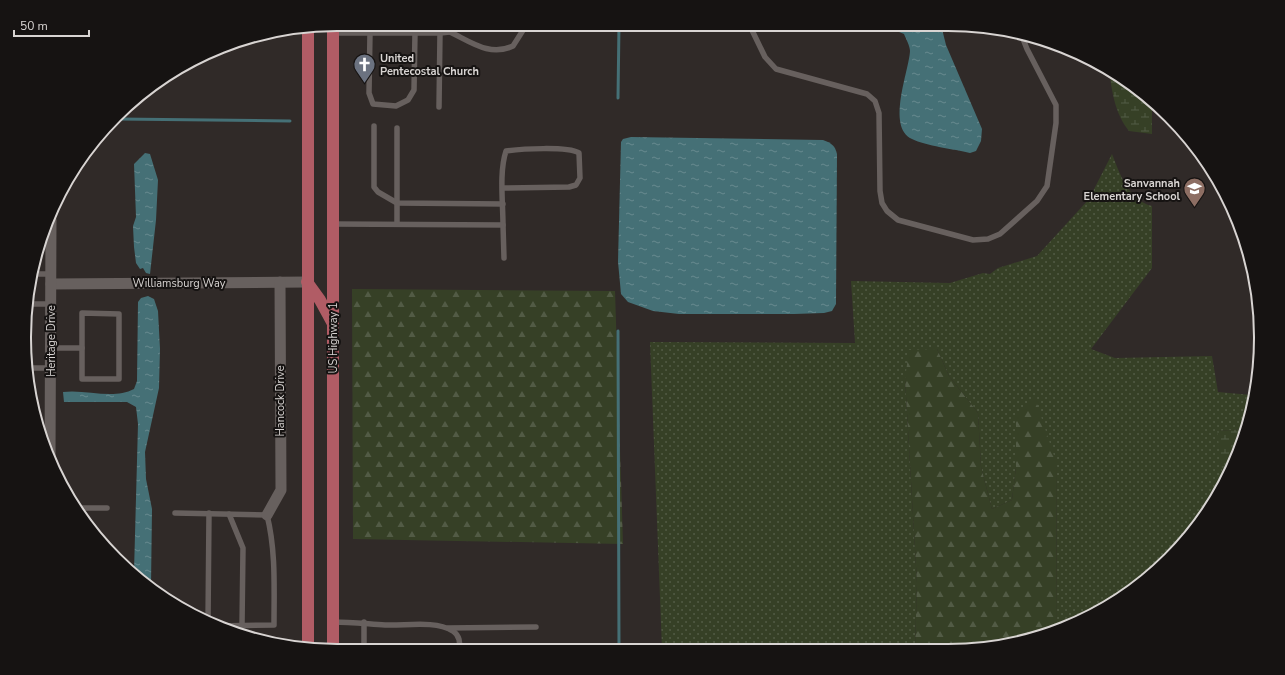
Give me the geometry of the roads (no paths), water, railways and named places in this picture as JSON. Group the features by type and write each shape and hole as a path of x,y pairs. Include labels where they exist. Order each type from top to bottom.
{"main road":[{"name":"US Highway 1","path":"332,31 333,644"},
{"path":"308,33 308,642"},
{"path":"307,282 320,300 333,325"}],"street":[{"name":"Heritage Drive","path":"50,445 51,228"},
{"name":"Williamsburg Way","path":"51,279 307,282"},
{"name":"Hancock Drive","path":"267,515 280,490 280,282"}],"lane":[{"path":"355,31 370,33 450,32 476,44 497,51 513,46 523,31"},
{"path":"752,31 765,57 776,68 867,94 875,101 879,113 880,190 882,203 887,211 898,220 973,240 988,239 1000,234 1037,201 1047,186 1056,123 1056,105 1024,40"},
{"path":"370,33 369,93 373,104 396,106 408,100 414,90 415,33"},
{"path":"439,107 440,33"},
{"path":"374,126 374,187 378,192 397,203 503,204"},
{"path":"397,128 397,224"},
{"path":"503,188 569,187 576,185 580,178 579,153 573,150 564,149 517,149 506,151 504,159 503,188 504,258"},
{"path":"333,224 503,225"},
{"path":"38,275 51,279"},
{"path":"33,304 51,304"},
{"path":"82,313 119,314 119,379 82,379 82,348 82,313"},
{"path":"51,348 82,348"},
{"path":"33,368 51,368"},
{"path":"83,508 107,508"},
{"path":"175,513 267,515 272,536 274,625 232,625"},
{"path":"208,615 209,513"},
{"path":"229,514 243,548 242,625"},
{"path":"333,622 364,622 384,625 436,626 446,628 536,627"},
{"path":"364,622 364,644"},
{"path":"446,628 457,635 460,644"}],"water":[{"path":"897,31 942,31 946,45 982,129 981,141 976,151 970,153 925,144 912,139 904,133 900,111 903,84 910,49 904,34"},
{"path":"631,137 823,140 833,145 837,154 836,304 832,311 824,313 794,314 679,314 653,311 628,302 621,294 618,262 621,142 623,139"},
{"path":"145,153 150,154 158,180 156,220 150,274 146,273 143,268 140,269 136,263 133,226 136,217 134,164"},
{"path":"148,296 154,299 158,311 160,349 159,388 145,452 146,479 152,509 151,581 134,567 138,424 136,407 127,402 64,402 63,392 72,391 117,394 134,389 137,381 138,302 141,298"}],"waterway":[{"path":"618,98 619,31"},
{"path":"123,119 290,121"},
{"path":"618,331 619,644"}],"place":[{"name":"United Pentecostal Church","path":"364,84"},
{"name":"Sanvannah Elementary School","path":"1195,208"}]}
